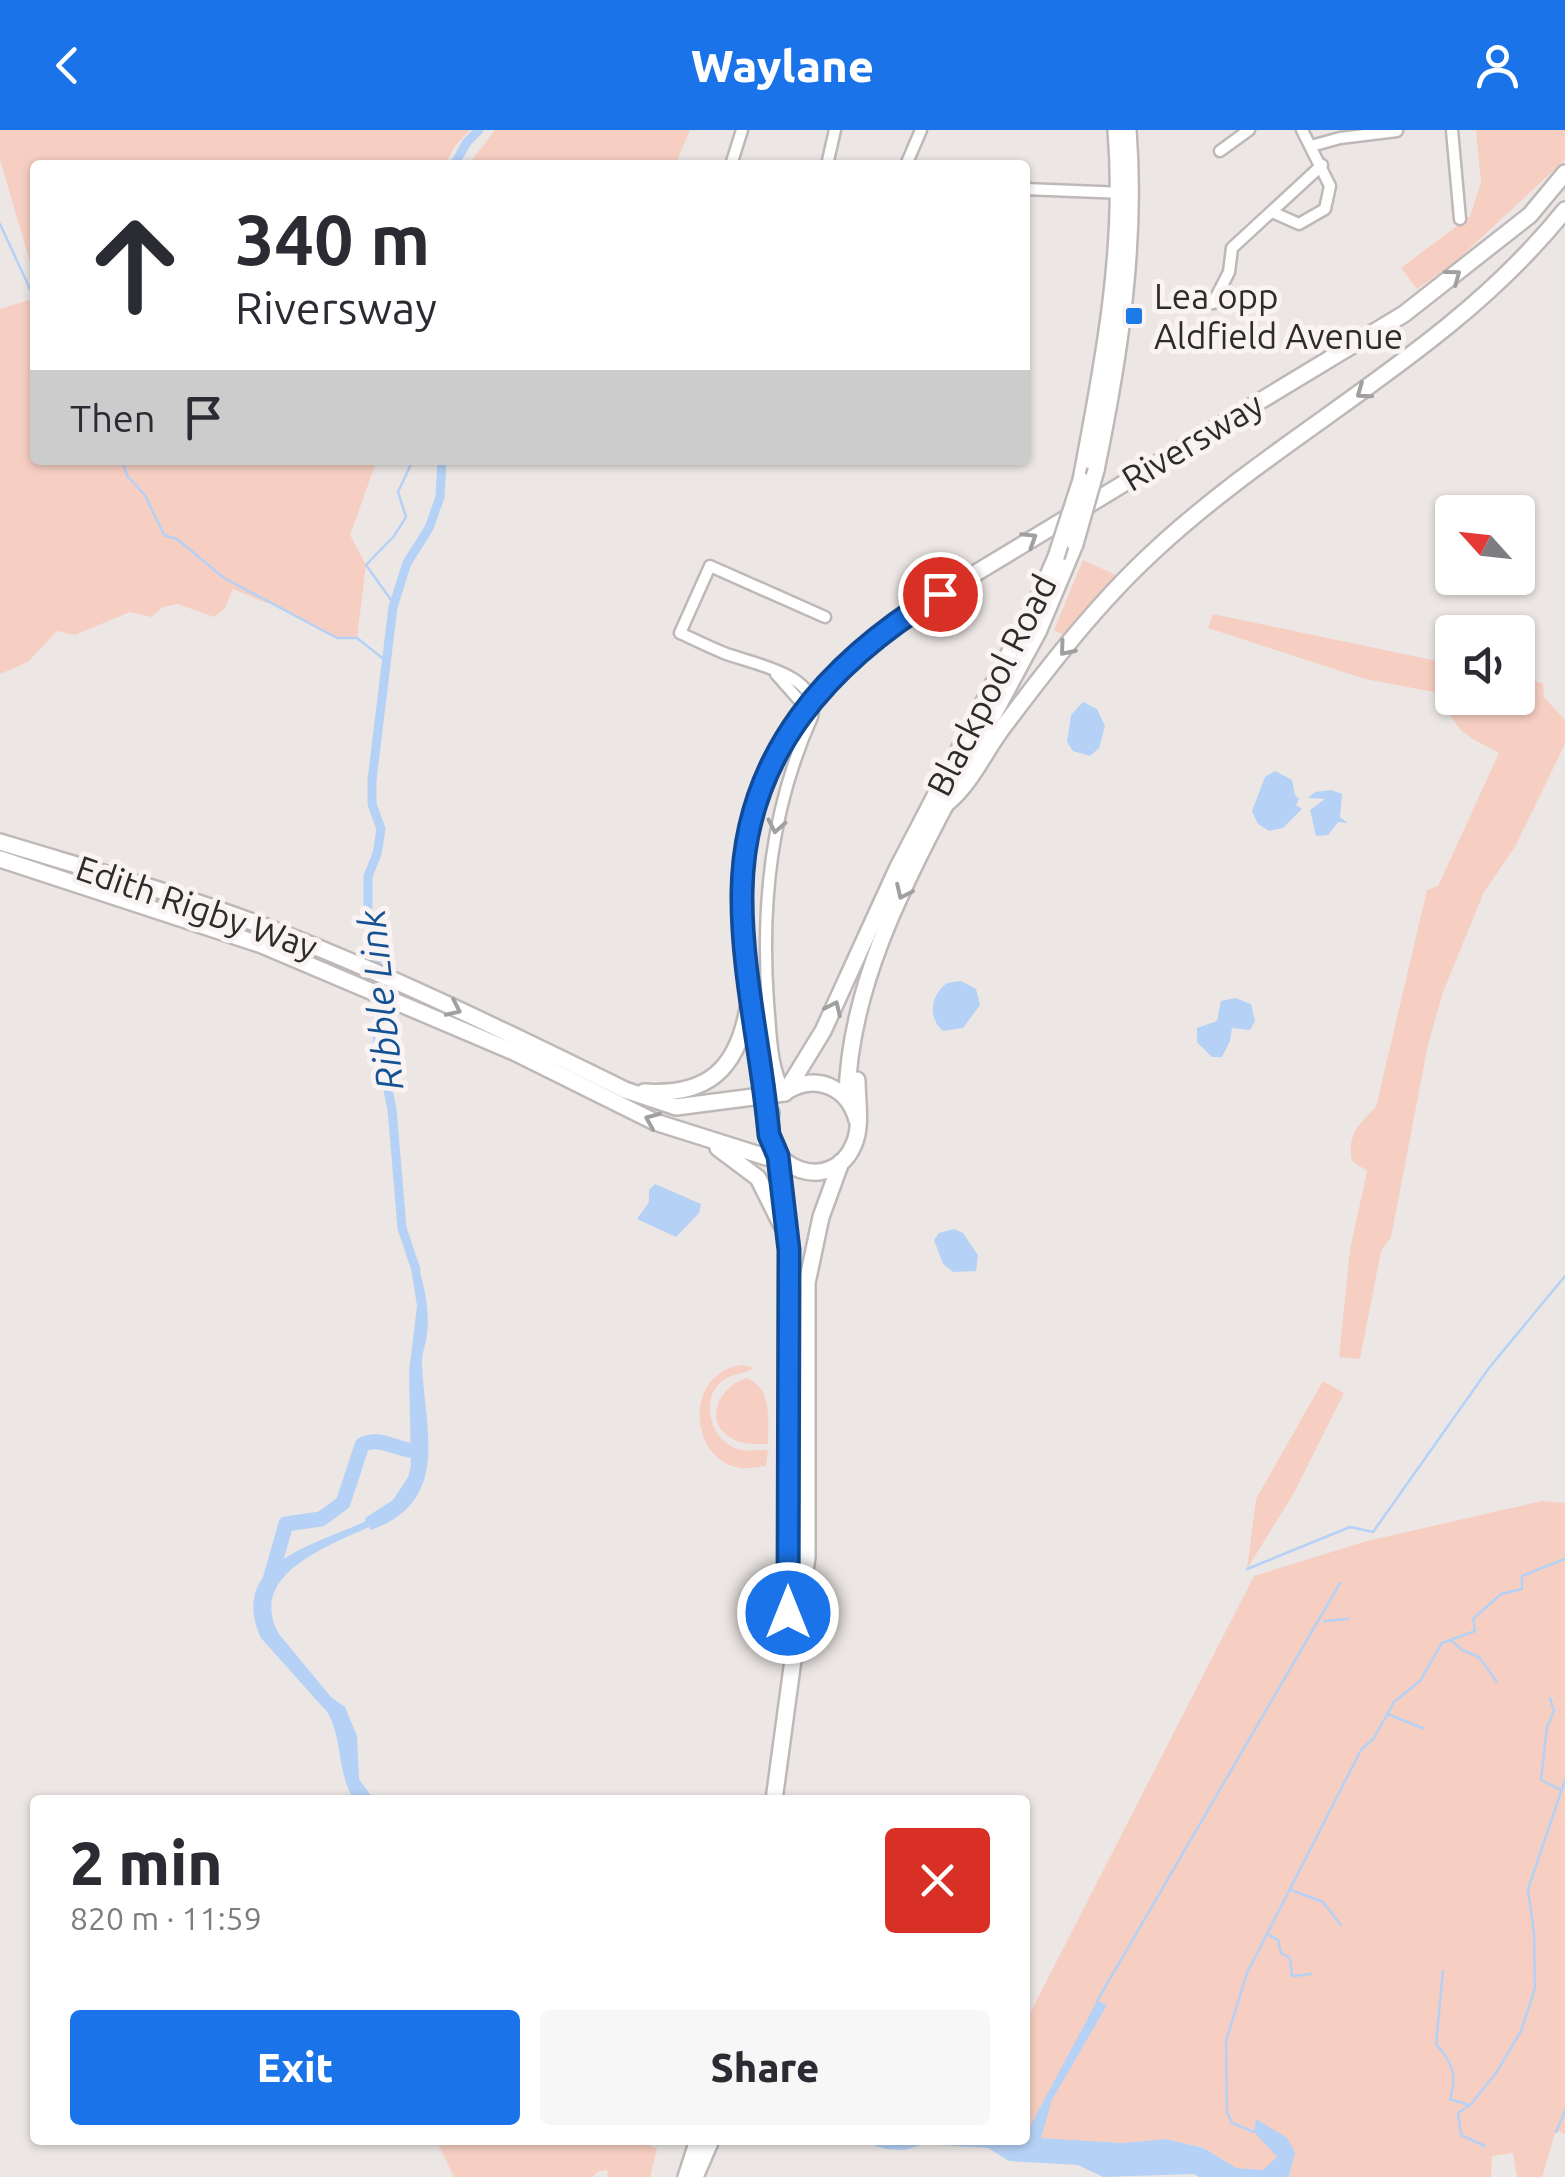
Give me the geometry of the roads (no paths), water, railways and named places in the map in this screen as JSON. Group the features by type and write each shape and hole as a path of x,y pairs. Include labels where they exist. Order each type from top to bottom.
{"highway":[{"name":"Blackpool Road","path":"784,1093 823,1030 896,868 1056,557 1080,480 1103,364 1124,193 1116,130"},
{"name":"Blackpool Road","path":"847,1098 850,1049 864,992 889,924 946,804 1038,632 1075,544 1096,470 1123,311 1128,130"},
{"name":"Riversway","path":"768,1123 742,892 748,835 769,768 787,732 809,704 842,667 908,614 1404,314 1530,215 1565,173"},
{"name":"Riversway","path":"946,804 961,792 1002,728 1060,656 1152,552 1230,488 1432,342 1498,281 1565,210"},
{"name":"Edith Rigby Way","path":"0,842 170,894 317,948 515,1044 626,1108 692,1135 778,1156"},
{"name":"Edith Rigby Way","path":"0,859 262,944 676,1107 784,1093"},
{"path":"625,1090 679,1091 695,1088 720,1073 738,1048 750,988"},
{"path":"775,1795 805,1574 808,1283 820,1217 842,1162 855,1143 858,1036 864,992"},
{"path":"789,1671 788,1242 778,1156 770,1140 768,1123 784,1093 800,1084 817,1082 833,1087 847,1098 857,1120"},
{"path":"692,1135 732,1156 758,1178 788,1242"},
{"path":"778,1156 792,1167 809,1172 826,1170 842,1162"},
{"path":"686,2177 696,2145"},
{"path":"695,2177 709,2145"}],"street":[{"path":"732,160 742,130"},
{"path":"829,160 835,130"},
{"path":"908,160 921,130"},
{"path":"1220,150 1248,130"},
{"path":"1272,212 1298,224 1324,209 1330,186 1302,130"},
{"path":"1452,130 1460,218"},
{"path":"1311,146 1397,131"},
{"path":"1213,303 1229,272 1232,248 1322,166"},
{"path":"1030,189 1124,193"},
{"path":"809,704 792,679 680,633 710,566 825,617"},
{"name":"Riversway","path":"784,1093 775,1070 767,982 769,866 784,791 813,712 809,704"},
{"path":"775,1070 799,1071"}],"water":[{"path":"1083,702 1097,709 1105,726 1099,748 1090,756 1073,751 1067,742 1071,715"},
{"path":"1275,771 1292,780 1299,799 1296,805 1302,809 1283,828 1269,831 1258,824 1252,811 1265,777"},
{"path":"1331,790 1342,794 1340,817 1348,823 1338,822 1328,835 1316,836 1310,810 1325,799 1308,798 1315,792"},
{"path":"961,981 976,989 980,1005 963,1028 943,1031 933,1013 934,1000 947,983"},
{"path":"1235,998 1251,1004 1255,1021 1250,1030 1232,1028 1222,1057 1212,1057 1197,1042 1197,1028 1217,1021 1221,1001"},
{"path":"655,1184 701,1204 699,1213 676,1237 637,1219"},
{"path":"954,1229 963,1233 978,1255 976,1271 953,1272 943,1264 934,1240 939,1233"},
{"path":"416,1259 428,1315 422,1361 428,1439 423,1482 413,1501 396,1517 314,1554 282,1579 273,1595 272,1613 279,1634 331,1697 345,1707 357,1736 359,1779 370,1795 352,1795 328,1713 261,1638 253,1612 256,1591 266,1574 282,1560 366,1521 393,1500 408,1477 409,1372 417,1306 410,1261"},
{"path":"1097,2001 1107,2005 1052,2100 1041,2138 1123,2143 1166,2139 1204,2148 1236,2168 1263,2170 1277,2157 1254,2132 1256,2119 1287,2138 1295,2152 1289,2177 1103,2177 1078,2165 1009,2161 988,2148 940,2145 1030,2145 1030,2126"},
{"path":"873,2145 921,2145 905,2150"}],"waterway":[{"name":"Ribble Link","path":"457,160 479,130"},
{"path":"0,224 30,289"},
{"path":"123,465 128,477 145,495 164,535 177,539 224,578 337,638 357,638 386,661"},
{"path":"394,604 366,565 406,517 398,492 411,465"},
{"name":"Ribble Link","path":"416,1270 402,1228 392,1109 377,1038 377,936 368,913 368,876 381,829 372,804 372,780 393,607 407,563 429,528 440,497 442,465"},
{"path":"1247,1569 1350,1527 1373,1532 1489,1368 1565,1276"},
{"path":"269,1583 286,1524 321,1519 343,1503 362,1445 376,1442 419,1451"},
{"path":"1254,2132 1232,2123 1227,2112 1226,2041 1247,1973 1361,1750 1374,1738 1394,1702 1420,1681 1442,1643 1475,1631 1473,1619 1501,1594 1522,1589 1522,1576 1565,1559"},
{"path":"1097,2001 1340,1583"},
{"path":"1324,1621 1348,1619"},
{"path":"1451,1640 1479,1657 1497,1682"},
{"path":"1550,1698 1554,1711 1547,1727 1541,1780 1561,1790"},
{"path":"1387,1714 1423,1728"},
{"path":"1485,2146 1461,2135 1458,2113 1470,2105 1496,2073 1521,2031 1535,1988 1528,1889 1565,1780"},
{"path":"1291,1890 1323,1902 1341,1925"},
{"path":"1267,1934 1278,1940 1281,1953 1290,1958 1292,1976 1311,1974"},
{"path":"1443,1971 1436,2044 1452,2069 1450,2099 1468,2105"},
{"path":"1556,2132 1565,2111"}],"place":[{"name":"Lea opp Aldfield Avenue","path":"1134,316"}]}
